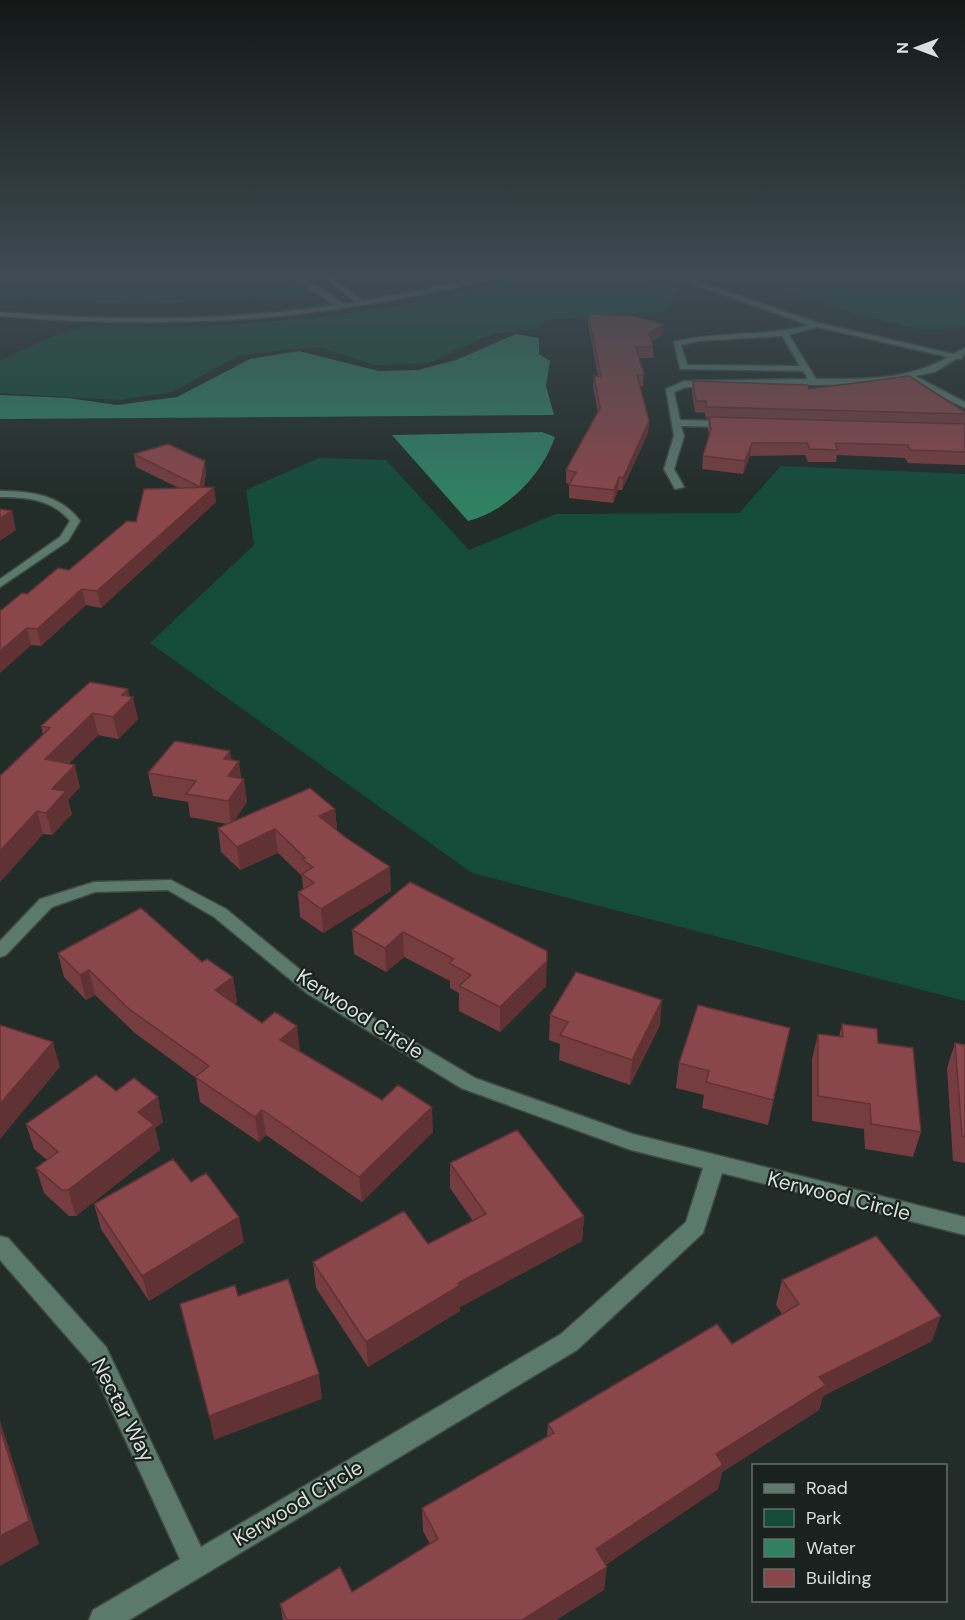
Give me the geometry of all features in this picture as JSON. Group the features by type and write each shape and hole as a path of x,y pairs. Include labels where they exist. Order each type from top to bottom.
{"street":[{"path":"677,348 683,367 883,381 932,370 954,351"},
{"path":"792,348 810,376"},
{"path":"936,348 954,351 965,349"},
{"path":"954,351 965,358"},
{"path":"680,487 669,469 679,436 678,423 669,391 684,384 810,376"},
{"path":"907,376 965,405"},
{"path":"678,423 736,425"},
{"path":"0,494 49,500 69,512 75,521 64,539 0,584"},
{"name":"Kerwood Circle","path":"0,951 46,903 94,887 171,885 220,913 314,990 468,1083 631,1142 965,1226"},
{"name":"Kerwood Circle","path":"103,1620 569,1342 695,1227 714,1164"},
{"name":"Nectar Way","path":"0,1245 98,1355 196,1564"}],"green space":[{"path":"28,348 313,348 240,355 172,392 120,400 0,393 0,361"},
{"path":"321,348 462,348 429,363 375,365"},
{"path":"319,458 386,460 469,550 556,514 739,513 781,466 965,474 965,1001 472,873 150,643 254,545 246,490"}],"water":[{"path":"485,348 539,348 539,354 550,361 546,386 554,415 0,419 0,395 68,398 117,405 177,397 250,359 299,351 379,371 418,370 456,360"},
{"path":"542,432 555,437 532,478 521,490 496,509 468,521 392,435"}],"building":[{"path":"595,348 636,348 644,375 637,375 649,421 623,478 619,477 614,490 569,485 576,472 566,470 600,408 594,376 601,376"},
{"path":"909,376 965,414 707,407 706,401 696,401 693,381 808,385 809,389"},
{"path":"709,417 965,424 965,452 910,450 908,445 835,443 838,450 810,449 807,443 752,443 745,461 703,456 711,429"},
{"path":"168,444 205,461 200,487 134,454"},
{"path":"214,487 97,591 82,589 37,629 27,628 0,651 0,611 22,593 27,594 58,568 69,570 127,521 136,522 144,489"},
{"path":"0,509 12,511 0,518"},
{"path":"90,682 128,689 122,695 133,697 113,717 93,713 45,759 75,765 52,789 66,791 46,813 37,811 0,851 0,776 50,728 41,726"},
{"path":"175,741 230,751 224,759 239,761 228,776 244,779 228,801 186,794 196,781 148,773"},
{"path":"310,788 335,809 319,816 345,837 390,867 321,909 298,892 314,883 302,874 313,867 302,859 305,858 275,829 237,847 218,828"},
{"path":"410,882 547,951 547,961 500,1007 459,986 471,975 449,963 454,959 403,932 385,948 352,930"},
{"path":"141,908 202,962 207,959 233,977 215,990 262,1023 275,1012 297,1026 280,1040 382,1100 398,1085 432,1107 359,1177 262,1110 255,1117 195,1077 209,1066 129,1009 89,970 80,975 58,953"},
{"path":"576,972 662,1000 632,1060 560,1035 568,1022 550,1015"},
{"path":"698,1005 790,1028 773,1100 706,1082 709,1071 679,1063"},
{"path":"842,1024 877,1029 878,1043 913,1048 921,1132 871,1124 870,1104 818,1096 818,1034 843,1037"},
{"path":"0,1025 53,1042 0,1104"},
{"path":"955,1043 965,1045 965,1137 962,1136"},
{"path":"96,1075 116,1091 134,1078 158,1097 138,1112 154,1125 68,1190 62,1190 36,1168 58,1152 26,1124"},
{"path":"517,1130 584,1216 458,1283 459,1286 366,1342 313,1262 404,1211 428,1244 486,1214 450,1163"},
{"path":"173,1159 191,1182 206,1173 239,1217 142,1276 94,1204"},
{"path":"876,1236 941,1316 819,1377 826,1385 716,1454 723,1465 596,1549 607,1567 522,1620 287,1620 280,1604 340,1567 352,1592 438,1539 422,1508 554,1433 548,1424 717,1324 732,1344 799,1304 782,1280"},
{"path":"288,1279 319,1374 209,1416 180,1304 235,1285 238,1296"},
{"path":"0,1428 29,1521 0,1536"}]}
